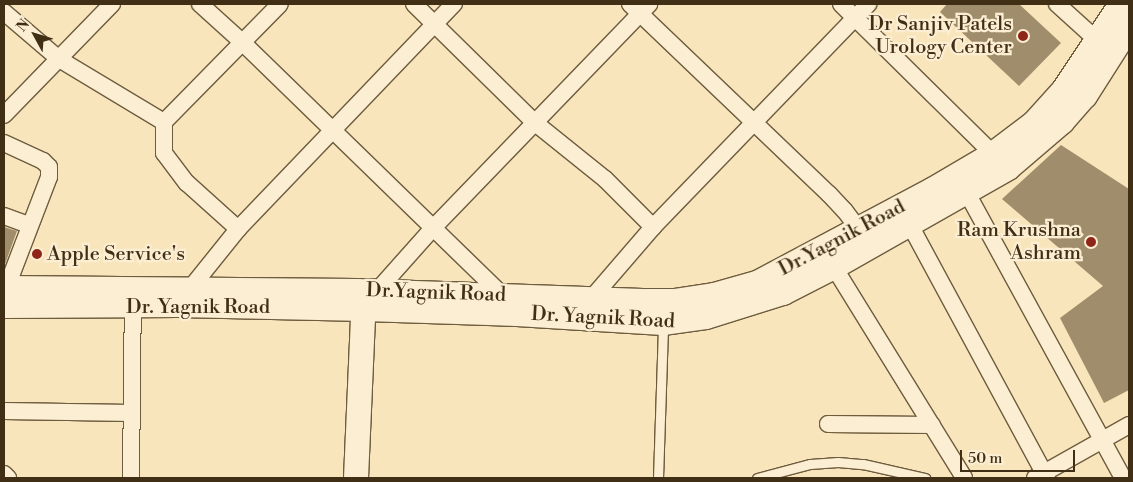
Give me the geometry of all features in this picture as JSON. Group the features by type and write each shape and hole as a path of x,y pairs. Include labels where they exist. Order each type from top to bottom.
{"street":[{"path":"4,115 112,4"},
{"path":"200,4 242,42 331,131 434,227 503,296"},
{"path":"238,229 187,183 164,153 164,122 280,4"},
{"path":"414,4 534,122 605,179 653,227"},
{"path":"184,297 238,229 454,4"},
{"path":"841,4 993,154"},
{"path":"591,299 653,227 868,4"},
{"path":"1057,4 1098,41"},
{"name":"Dr.Yagnik Road","path":"865,238 993,154 1034,123 1064,91 1121,4"},
{"path":"356,478 370,300 434,227 534,122 639,7 754,124 829,194 865,238"},
{"path":"4,12 59,59 164,122"},
{"name":"Dr. Yagnik Road","path":"4,306 133,298 184,297 370,300 517,314 663,312 685,322 739,308 783,293 829,258 865,238 910,225 1008,168 1062,122 1090,88 1129,27"},
{"path":"4,143 43,161 49,167 49,177 4,288 4,294"},
{"path":"966,193 1104,440 1123,478"},
{"path":"4,216 30,225"},
{"path":"910,225 1042,476 1129,425"},
{"path":"829,258 964,478"},
{"path":"4,288 133,298 131,478"},
{"name":"Dr.Yagnik Road","path":"370,300 503,296 591,299 663,312"},
{"path":"4,412 132,413"},
{"path":"828,424 932,424"},
{"path":"4,474 8,478"}],"lane":[{"path":"658,478 663,312"},
{"path":"757,478 810,464 838,462 863,464 926,478"}],"building":[{"path":"947,4 1019,4 1061,43 1019,86 940,12"},
{"name":"Ram Krushna Ashram","path":"1061,145 1129,189 1129,390 1104,403 1060,318 1103,286 1002,199"},
{"path":"4,227 17,231 4,267"}],"place":[{"name":"Dr Sanjiv Patels Urology Center","path":"1023,36"},
{"name":"Ram Krushna Ashram","path":"1091,242"},
{"name":"Apple Service's","path":"37,254"}]}
